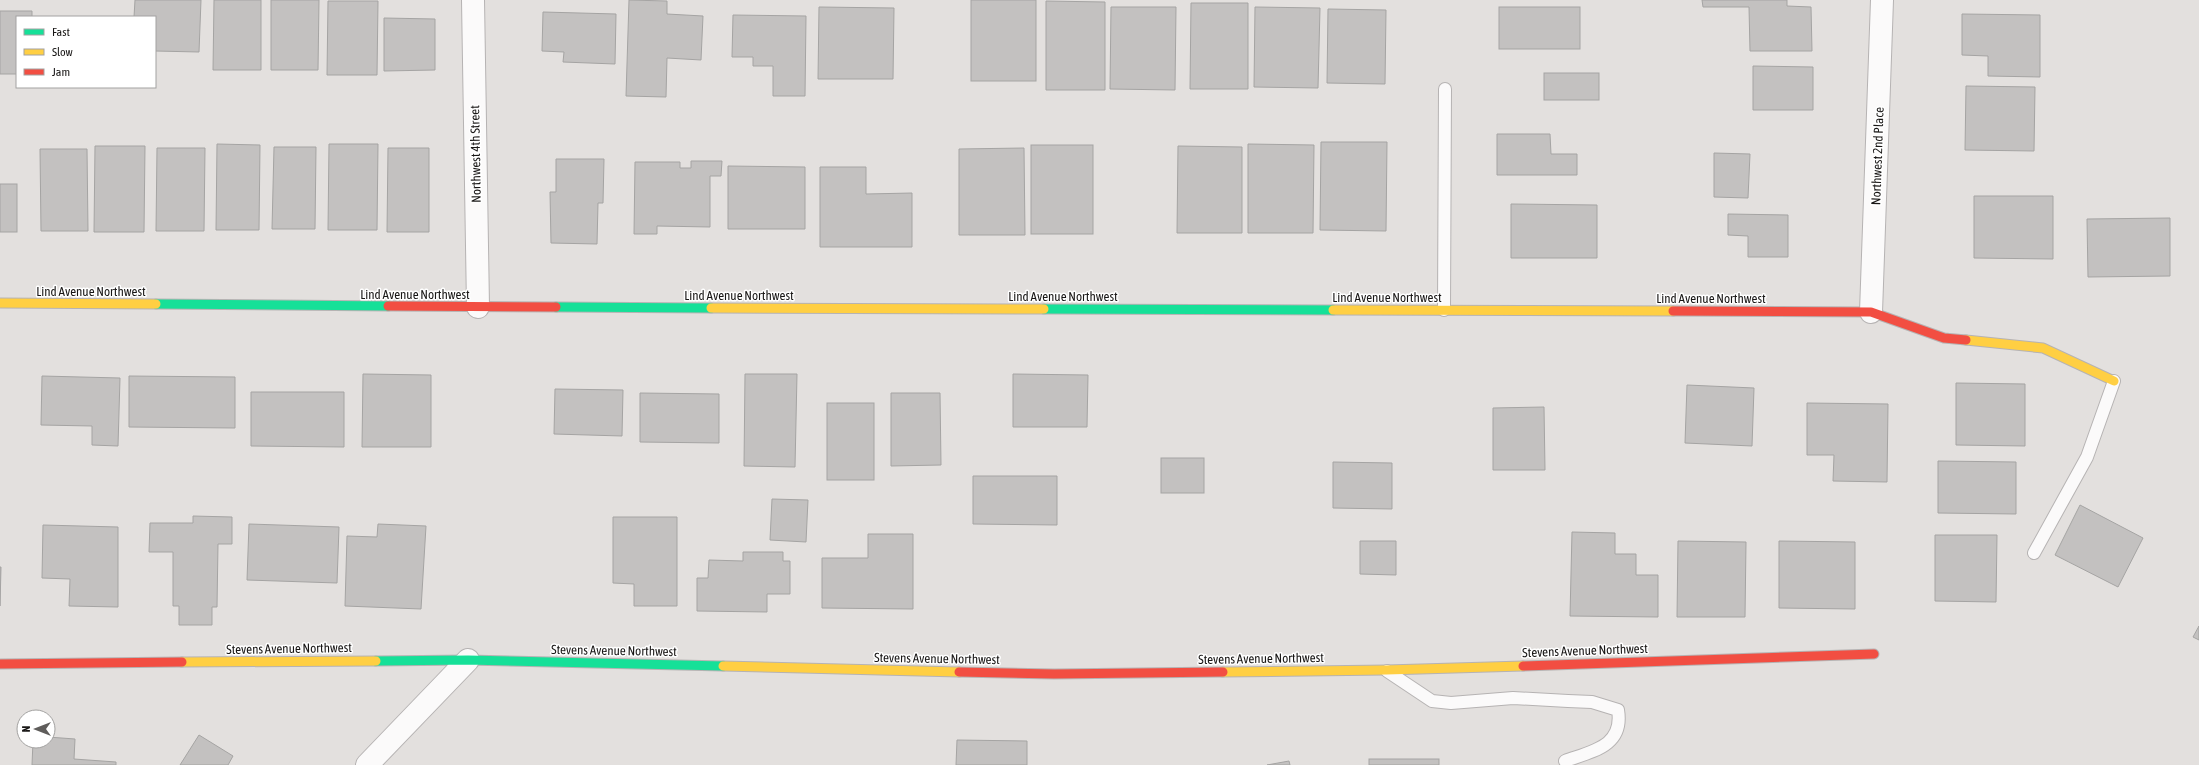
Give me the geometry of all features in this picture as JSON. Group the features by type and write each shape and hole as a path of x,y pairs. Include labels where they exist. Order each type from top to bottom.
{"street":[{"name":"Northwest 4th Street","path":"473,0 478,307"},
{"name":"Northwest 2nd Place","path":"1871,312 1882,0"},
{"name":"Lind Avenue Northwest","path":"0,303 478,307 1871,312 1944,338 2043,348 2114,381"},
{"name":"Stevens Avenue Northwest","path":"0,664 468,660 1054,674 1386,670 1874,654"},
{"path":"367,765 468,660"}],"lane":[{"path":"1444,310 1445,89"},
{"path":"2034,553 2087,457 2114,381"},
{"path":"1386,670 1432,701 1451,703 1513,698 1568,700 1592,702 1618,710 1620,722 1616,735 1603,747 1565,761"}],"building":[{"path":"135,0 201,0 199,52 156,51 156,16 134,16"},
{"path":"214,0 261,0 261,70 213,70"},
{"path":"271,0 319,0 318,70 271,70"},
{"path":"629,0 667,1 667,14 703,16 701,60 667,58 666,97 626,96"},
{"path":"971,0 1036,0 1036,81 971,81"},
{"path":"1702,0 1787,0 1787,6 1811,7 1812,51 1750,51 1749,7 1703,7"},
{"path":"328,1 378,1 377,75 327,75"},
{"path":"1046,1 1105,2 1105,90 1046,90"},
{"path":"1191,3 1248,3 1248,89 1190,89"},
{"path":"819,7 894,8 893,79 818,79"},
{"path":"1111,7 1176,7 1175,90 1110,89"},
{"path":"1255,7 1320,8 1318,88 1254,87"},
{"path":"1499,7 1580,7 1580,49 1499,49"},
{"path":"1328,9 1386,10 1385,84 1327,83"},
{"path":"0,11 32,11 32,16 16,16 16,74 0,74"},
{"path":"543,12 616,14 615,64 563,62 564,52 542,51"},
{"path":"1962,14 2040,15 2040,77 1988,76 1988,56 1962,55"},
{"path":"733,15 806,16 805,96 773,96 773,66 753,66 753,57 732,57"},
{"path":"384,18 435,19 435,70 384,71"},
{"path":"1753,66 1813,67 1813,110 1753,110"},
{"path":"1544,73 1599,73 1599,100 1544,100"},
{"path":"1966,86 2035,87 2034,151 1965,150"},
{"path":"1497,134 1550,134 1551,154 1577,154 1577,175 1497,175"},
{"path":"1321,142 1387,142 1386,231 1320,230"},
{"path":"217,144 260,145 259,230 216,230"},
{"path":"329,144 378,144 377,230 328,230"},
{"path":"1248,144 1314,145 1313,233 1248,233"},
{"path":"1031,145 1093,145 1093,234 1031,234"},
{"path":"95,146 145,146 144,232 94,232"},
{"path":"1178,146 1242,147 1242,233 1177,233"},
{"path":"274,147 316,147 315,229 272,229"},
{"path":"157,148 205,148 204,231 156,231"},
{"path":"388,148 429,148 429,232 387,232"},
{"path":"1024,148 1025,235 959,235 959,149"},
{"path":"40,149 87,149 88,231 41,231"},
{"path":"1714,153 1750,154 1748,198 1714,197"},
{"path":"556,159 604,159 603,203 598,203 597,244 551,243 550,192 556,192"},
{"path":"691,161 722,161 721,176 710,176 710,227 657,226 657,234 634,234 635,162 680,162 680,168 691,168"},
{"path":"728,166 805,167 805,229 728,229"},
{"path":"820,167 866,167 866,194 912,193 912,247 820,247"},
{"path":"0,184 17,184 17,232 0,232"},
{"path":"1974,196 2053,196 2053,259 1974,258"},
{"path":"1511,204 1597,205 1597,258 1511,258"},
{"path":"1728,214 1788,215 1788,257 1748,257 1748,236 1728,235"},
{"path":"2170,218 2170,276 2088,277 2087,219"},
{"path":"363,374 431,375 431,447 362,447"},
{"path":"745,374 797,374 795,467 744,466"},
{"path":"1013,374 1088,375 1087,427 1013,427"},
{"path":"42,376 120,378 118,446 92,445 92,426 41,425"},
{"path":"129,376 235,377 235,428 129,427"},
{"path":"1956,383 2025,384 2025,446 1956,445"},
{"path":"1687,385 1754,388 1752,446 1685,443"},
{"path":"555,389 623,390 622,436 554,434"},
{"path":"251,392 344,392 344,447 251,446"},
{"path":"640,393 719,394 719,443 640,442"},
{"path":"891,393 940,393 941,465 891,466"},
{"path":"827,403 874,403 874,480 827,480"},
{"path":"1807,403 1888,404 1887,482 1833,481 1834,455 1807,455"},
{"path":"1544,407 1545,470 1493,470 1493,408"},
{"path":"1161,458 1204,458 1204,493 1161,493"},
{"path":"1938,461 2016,462 2016,514 1938,513"},
{"path":"1333,462 1392,463 1392,509 1333,508"},
{"path":"973,476 1057,476 1057,525 973,524"},
{"path":"772,499 808,500 806,542 770,540"},
{"path":"2080,505 2143,538 2118,587 2055,555"},
{"path":"193,516 232,517 232,544 218,544 217,607 212,607 212,625 179,625 179,606 173,606 173,552 149,552 150,523 193,523"},
{"path":"613,517 677,517 677,606 634,606 634,584 613,583"},
{"path":"249,524 339,527 337,583 247,580"},
{"path":"378,524 426,526 421,609 345,606 347,536 377,537"},
{"path":"43,525 118,527 118,607 69,606 70,579 42,578"},
{"path":"1572,532 1615,533 1615,554 1636,554 1636,575 1658,575 1658,617 1570,616"},
{"path":"868,534 913,534 913,609 822,608 822,558 868,558"},
{"path":"1935,535 1997,535 1996,602 1935,601"},
{"path":"1360,541 1396,541 1396,575 1360,574"},
{"path":"1678,541 1746,542 1745,617 1677,617"},
{"path":"1779,541 1855,542 1855,609 1779,608"},
{"path":"743,552 783,552 783,561 790,561 790,594 767,594 767,612 697,611 697,578 708,578 709,560 743,561"},
{"path":"0,567 1,567 0,606"},
{"path":"2199,626 2199,640 2193,637"},
{"path":"199,735 233,756 228,765 180,765"},
{"path":"56,738 75,739 74,759 116,762 116,765 32,765 33,749 56,749"},
{"path":"957,740 1027,741 1027,765 956,765"},
{"path":"1369,759 1439,759 1439,765 1369,765"},
{"path":"1289,761 1290,765 1267,765"}],"traffic: fast":[{"path":"156,304 388,306"},
{"path":"556,307 711,308"},
{"path":"1044,309 1333,310"},
{"path":"376,661 468,660 723,666"}],"traffic: slow":[{"path":"0,303 156,304"},
{"path":"711,308 1044,309"},
{"path":"1333,310 1673,311"},
{"path":"1966,340 2043,348 2114,381"},
{"path":"182,662 376,661"},
{"path":"723,666 959,672"},
{"path":"1223,672 1386,670 1523,666"}],"traffic: jam":[{"path":"388,306 556,307"},
{"path":"1673,311 1871,312 1944,338 1966,340"},
{"path":"1523,666 1874,654"},
{"path":"0,664 182,662"},
{"path":"959,672 1054,674 1223,672"}]}
